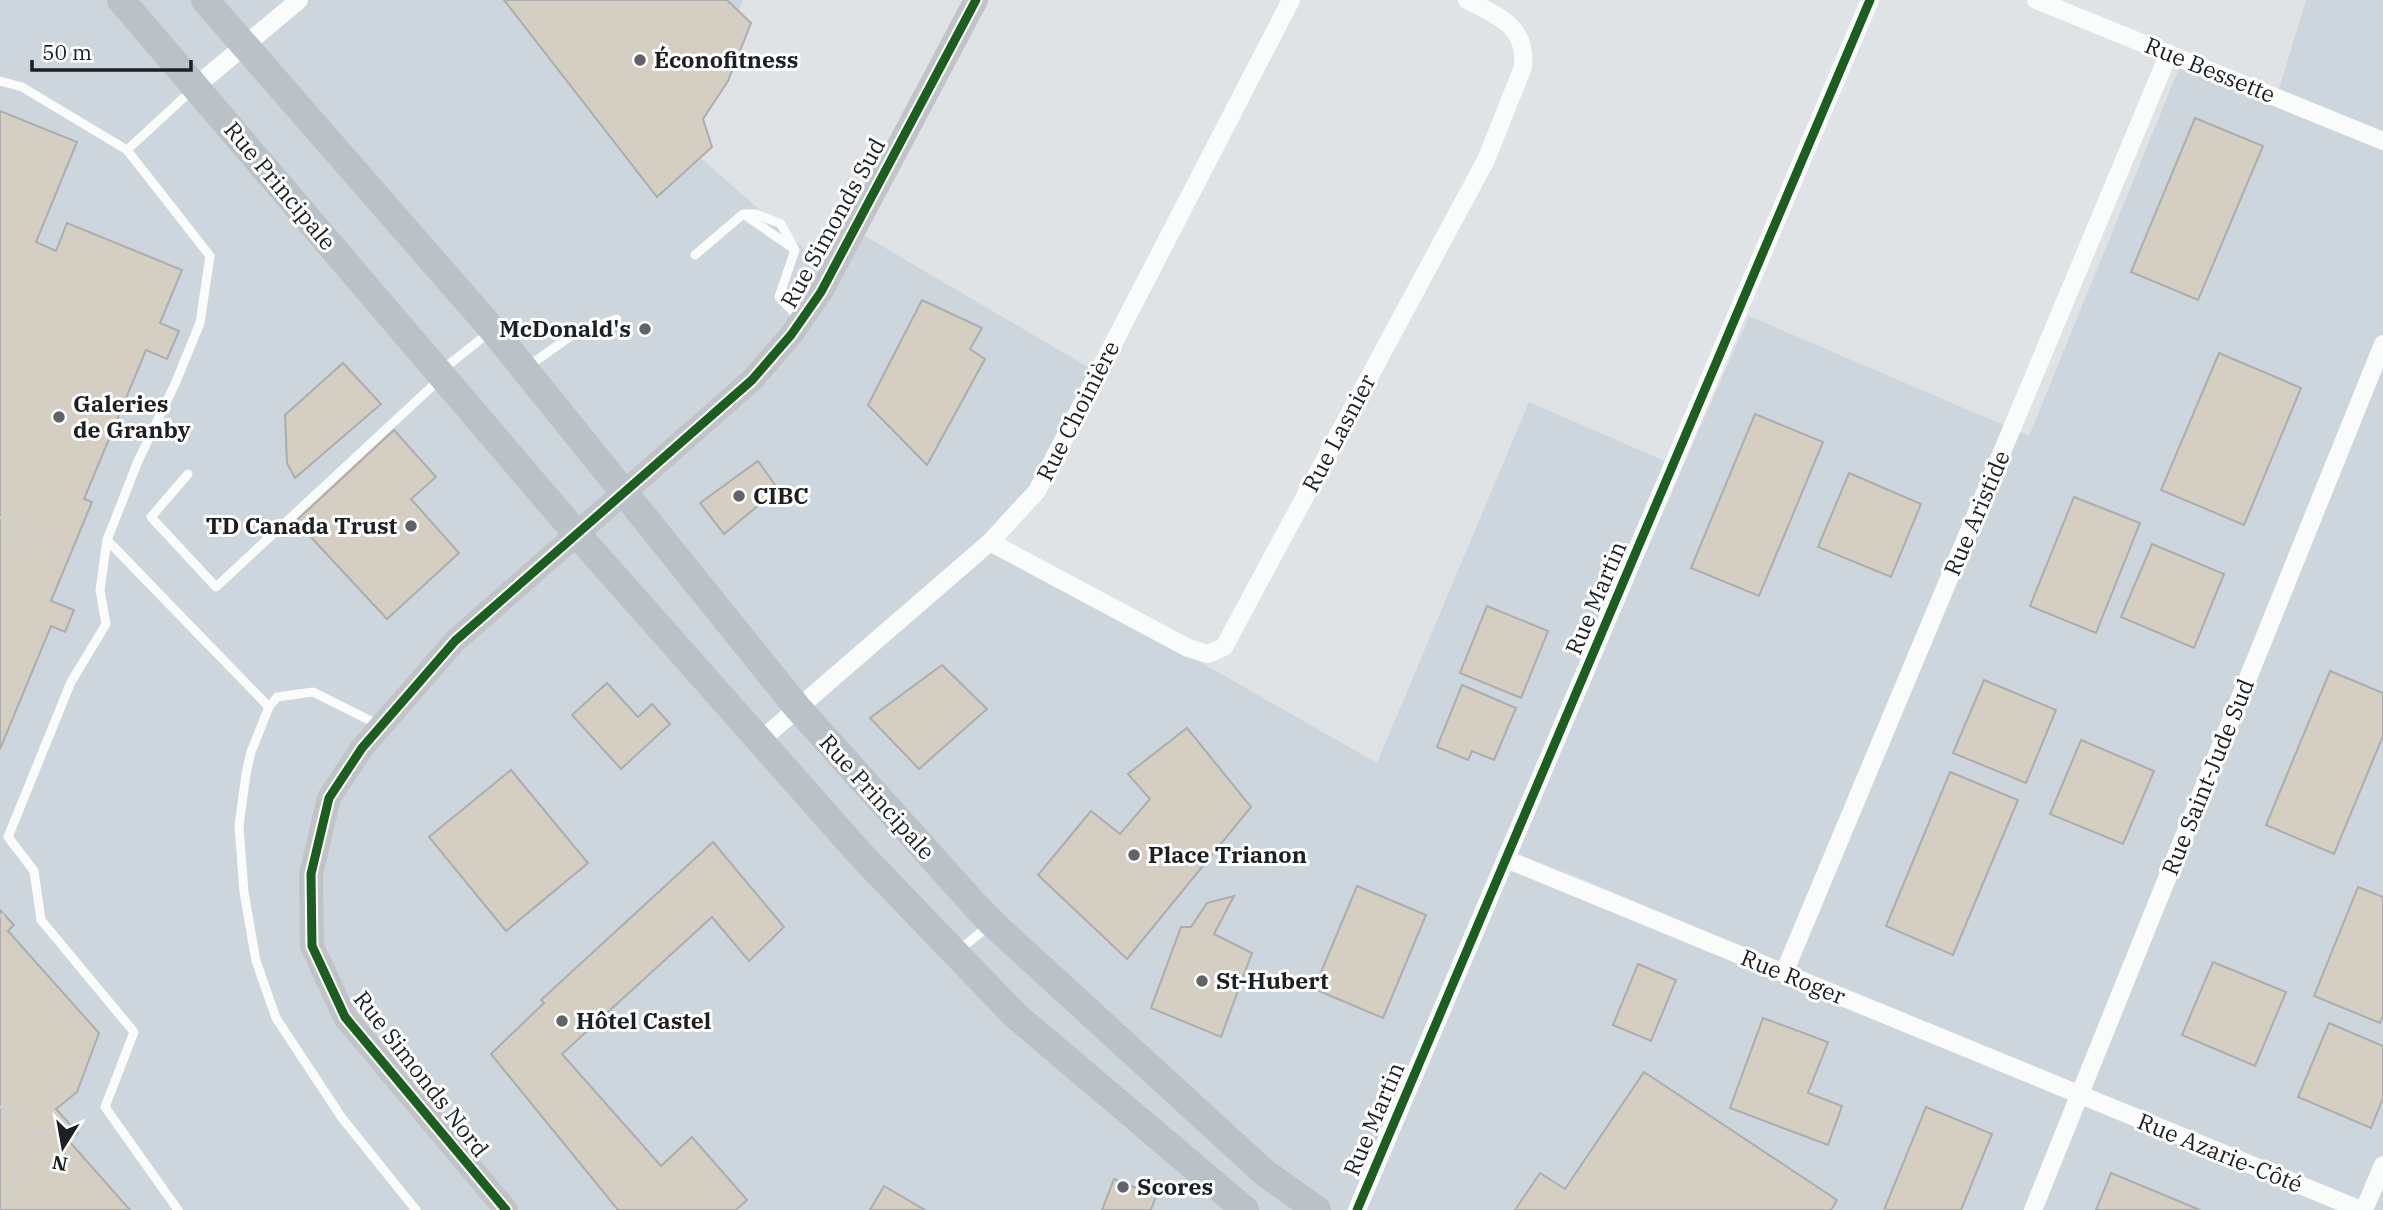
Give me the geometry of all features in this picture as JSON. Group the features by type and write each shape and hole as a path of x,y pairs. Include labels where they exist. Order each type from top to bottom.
{"main road":[{"name":"Rue Principale","path":"121,0 576,533 862,856 1016,1016 1245,1210"},
{"name":"Rue Principale","path":"205,0 493,330 797,707 992,923 1265,1173 1317,1210"}],"street":[{"path":"195,87 299,0"},
{"name":"Rue Simonds Sud","path":"625,492 752,380 801,321 821,292 976,0"},
{"name":"Rue Choinière","path":"760,741 990,542 1037,491 1292,0"},
{"name":"Rue Lasnier","path":"990,542 1188,648 1208,654 1224,647 1486,160 1523,67 1524,54 1507,21 1467,0"},
{"name":"Rue Martin","path":"1357,1210 1870,0"},
{"name":"Rue Bessette","path":"2036,0 2383,141"},
{"name":"Rue Aristide","path":"1784,973 2169,54"},
{"name":"Rue Saint-Jude Sud","path":"2033,1210 2383,344"},
{"name":"Rue Simonds Nord","path":"506,1210 345,1017 312,946 311,874 329,798 362,748 455,641 625,492"},
{"name":"Rue Roger","path":"1506,859 2080,1096"},
{"name":"Rue Azarie-Côté","path":"2080,1096 2363,1210"},
{"path":"2363,1210 2383,1165"}],"lane":[{"path":"0,81 22,87 127,150 210,256 201,323 138,461 107,540 100,590 106,624 71,682 8,837 34,870 41,920 134,1032 105,1107 178,1210"},
{"path":"127,150 195,87"},
{"path":"695,255 743,214 756,214 781,224 795,250 779,296 801,321"},
{"path":"524,369 575,333 617,319"},
{"path":"188,474 151,517 216,587 441,375 493,330"},
{"path":"107,540 269,707"},
{"path":"381,726 313,692 277,697 269,707 251,752 239,827 244,892 256,961 276,1018 342,1118 416,1210"},
{"path":"956,953 992,923"}],"path":[{"path":"0,517 71,551"},
{"path":"16,525 8,544 19,547"},
{"path":"0,1106 33,1135"},
{"path":"33,1135 72,1127"},
{"path":"2,1210 33,1135"}],"shaded area":[{"path":"0,0 743,0 687,146 825,267 853,229 1098,373 1037,491 990,542 1377,763 1529,402 1681,468 1612,629 1749,316 2029,436 2180,66 2276,99 2306,0 2383,0 2383,1210 2365,1210 1551,866 1784,973 2361,1210 0,1210"}],"building":[{"path":"504,0 727,0 751,23 728,81 703,119 712,147 657,197"},
{"name":"Galeries de Granby","path":"0,111 77,142 36,242 56,251 67,223 182,270 160,323 179,331 167,359 146,350 84,499 92,502 51,601 74,610 65,632 51,626 0,749"},
{"path":"2195,118 2263,146 2198,300 2131,272"},
{"path":"922,300 982,328 970,349 985,359 927,465 868,405"},
{"path":"2219,353 2301,388 2244,525 2161,490"},
{"path":"343,363 381,404 295,478 287,463 285,415"},
{"path":"1755,414 1823,442 1759,596 1691,568"},
{"path":"394,430 436,477 411,499 459,553 387,619 296,521"},
{"name":"CIBC","path":"758,461 778,489 724,534 700,503"},
{"path":"1849,473 1921,504 1891,577 1818,547"},
{"path":"2074,497 2140,523 2096,633 2030,606"},
{"path":"2152,544 2224,574 2194,648 2121,617"},
{"path":"1487,606 1548,631 1521,698 1460,673"},
{"path":"942,665 987,709 919,769 870,718"},
{"path":"2330,671 2383,693 2383,736 2334,854 2266,825"},
{"path":"1984,680 2056,710 2026,783 1953,753"},
{"path":"607,683 638,717 652,704 670,724 621,769 572,715"},
{"path":"1462,685 1516,708 1494,760 1472,751 1468,760 1437,747"},
{"name":"Place Trianon","path":"1187,728 1251,807 1127,959 1038,875 1091,811 1120,834 1150,799 1128,774"},
{"path":"2081,740 2154,771 2123,844 2050,814"},
{"path":"511,770 588,863 506,931 429,837"},
{"path":"1950,772 2018,800 1953,955 1886,926"},
{"name":"Hôtel Castel","path":"713,842 784,927 749,961 712,917 562,1054 661,1166 692,1137 747,1200 736,1210 618,1210 491,1054 544,1003 541,1000"},
{"path":"1357,886 1426,915 1383,1018 1314,989"},
{"path":"2358,887 2383,897 2383,1016 2380,1023 2314,996"},
{"name":"St-Hubert","path":"1234,896 1214,934 1252,953 1221,1037 1151,1008 1181,927 1191,927 1207,903"},
{"path":"0,910 14,925 8,931 99,1033 77,1092 56,1109 78,1133 69,1141 130,1210 0,1210"},
{"path":"2213,962 2286,992 2255,1066 2182,1035"},
{"path":"1638,964 1676,980 1651,1041 1613,1025"},
{"path":"1763,1018 1828,1042 1808,1093 1842,1106 1828,1145 1730,1108"},
{"path":"2329,1023 2383,1046 2383,1098 2371,1128 2298,1097"},
{"path":"1644,1072 1837,1200 1831,1210 1515,1210 1540,1173 1565,1189"},
{"path":"1926,1107 1992,1134 1961,1210 1884,1210"},
{"path":"2111,1173 2200,1210 2096,1210"},
{"name":"Scores","path":"1114,1179 1156,1196 1151,1210 1102,1210"},
{"path":"884,1186 925,1210 870,1210"}],"cycle path":[{"path":"506,1210 345,1017 312,946 311,874 329,798 362,748 455,641 752,380 791,335 821,292 976,0"},
{"path":"1357,1210 1870,0"}],"place":[{"name":"Éconofitness","path":"640,60"},
{"name":"McDonald's","path":"645,329"},
{"name":"Galeries de Granby","path":"59,417"},
{"name":"CIBC","path":"739,496"},
{"name":"TD Canada Trust","path":"411,526"},
{"name":"Place Trianon","path":"1134,855"},
{"name":"St-Hubert","path":"1202,981"},
{"name":"Hôtel Castel","path":"562,1021"},
{"name":"Scores","path":"1123,1187"}]}
